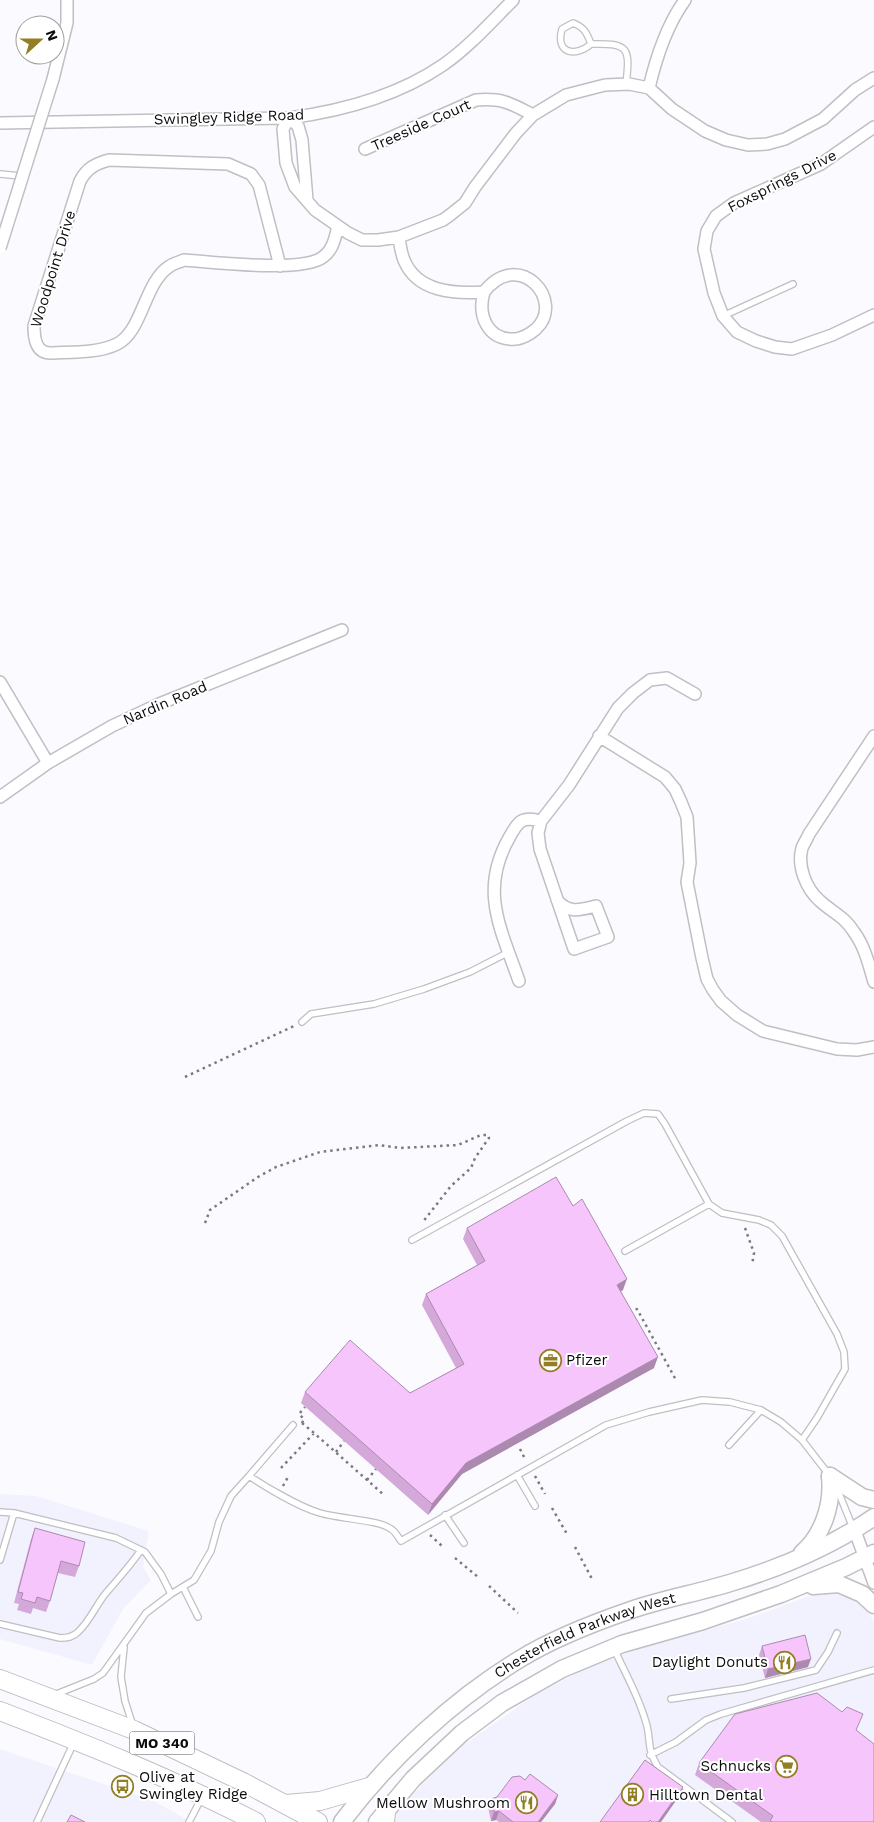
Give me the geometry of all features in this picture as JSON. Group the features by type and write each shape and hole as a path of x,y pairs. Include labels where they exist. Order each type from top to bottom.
{"main road":[{"name":"MO 340","path":"0,1679 134,1730 318,1822"},
{"name":"MO 340","path":"0,1711 75,1740 253,1821"},
{"path":"285,1804 320,1801 369,1787"}],"street":[{"path":"0,248 21,176 53,79 67,23 67,0"},
{"name":"Swingley Ridge Road","path":"0,123 289,118 353,105 404,87 443,65 470,43 513,0"},
{"path":"649,88 664,38 685,0"},
{"path":"307,200 302,140 298,126 289,118 284,129 286,163 295,187 315,210 338,226 362,240 378,240 399,237 443,220 465,202 516,133 533,115 566,96 605,85 649,88 672,109 705,131 726,140 748,145 767,144 785,139 823,119 855,90 874,78"},
{"name":"Treeside Court","path":"365,149 476,100 494,99 508,101 533,115"},
{"name":"Foxsprings Drive","path":"874,126 821,164 734,203 716,216 707,231 704,249 714,293 723,316 738,332 756,341 775,347 792,349 832,335 874,315"},
{"name":"Woodpoint Drive","path":"280,266 259,185 251,174 228,164 110,160 98,163 86,171 80,182 34,326 34,340 39,349 49,353 104,349 118,344 128,336 158,277 170,266 184,260 280,266 309,263 322,258 333,245 338,226"},
{"path":"399,237 404,260 414,276 427,286 462,293 484,292 492,282 501,276 511,274 526,277 536,283 544,299 544,314 540,325 529,335 517,339 501,337 492,331 484,321 481,303 484,292"},
{"name":"Nardin Road","path":"0,797 48,763 112,726 342,630"},
{"path":"557,900 569,910 577,911 596,906 608,937 574,949 557,900 540,849 538,833 541,821 569,785 618,708 633,693 650,680 667,678 694,694"},
{"path":"0,682 48,763"},
{"path":"599,736 665,777 675,789 681,802 686,817 690,863 688,882 700,948 707,978 721,1001 737,1015 763,1031 837,1049 857,1050 874,1047"},
{"path":"874,736 809,834 802,850 801,866 807,886 819,901 840,914 854,930 864,950 874,982"},
{"path":"519,981 496,915 494,876 500,855 520,821 526,819 541,821"},
{"path":"830,1476 862,1497 874,1500"},
{"path":"795,1560 810,1546 820,1531 829,1505 832,1487 830,1476"},
{"name":"Chesterfield Parkway West","path":"342,1822 369,1787 446,1712 480,1685 521,1658 570,1633 631,1610 729,1583 785,1565 854,1531 874,1518"},
{"path":"854,1531 870,1556 874,1583"},
{"name":"Chesterfield Parkway West","path":"383,1819 413,1779 462,1733 502,1703 562,1669 613,1648 703,1621 801,1586 870,1556"},
{"path":"801,1586 839,1584 862,1594 874,1605"}],"lane":[{"path":"591,44 581,26 573,23 562,29 560,37 561,44 565,50 580,51 591,44 619,45 626,50 629,59 626,85"},
{"path":"0,174 21,176"},
{"path":"723,316 793,284"},
{"path":"302,1022 311,1014 374,1004 424,989 470,972 509,952"},
{"path":"412,1240 627,1120 644,1113 658,1114 709,1204 722,1212 759,1220 771,1225 782,1236 837,1334 844,1352 845,1369 802,1440"},
{"path":"625,1251 709,1204"},
{"path":"249,1476 314,1512 336,1518 374,1522 391,1529 401,1540 606,1425 649,1412 702,1400 730,1402 761,1410 781,1422 802,1440 830,1476 854,1531"},
{"path":"729,1445 761,1410"},
{"path":"48,1697 103,1673 146,1613 194,1580 211,1551 219,1522 231,1496 292,1425"},
{"path":"517,1475 535,1506"},
{"path":"0,1512 14,1513 116,1538 145,1552 161,1574 172,1594"},
{"path":"0,1560 14,1513"},
{"path":"445,1515 464,1543"},
{"path":"0,1624 60,1638 70,1637 86,1624 105,1594 124,1574 141,1550"},
{"path":"183,1587 198,1617"},
{"path":"671,1699 744,1688 816,1670 828,1652 836,1633"},
{"path":"124,1645 121,1677 125,1701 134,1730"},
{"path":"613,1648 634,1692 647,1726 650,1755 658,1767 732,1822"},
{"path":"650,1755 676,1742 706,1720 720,1714 874,1670"},
{"path":"37,1822 75,1740"},
{"path":"189,1822 202,1797"}],"path":[{"path":"185,1077 287,1031 302,1022"},
{"path":"205,1223 210,1210 258,1177 287,1162 320,1152 380,1145 400,1148 458,1145 481,1135 488,1135 489,1138 474,1158 470,1168 450,1186 422,1223 423,1234"},
{"path":"745,1228 754,1253 752,1265"},
{"path":"624,1316 636,1309 676,1380"},
{"path":"302,1423 304,1419 299,1414 305,1407"},
{"path":"292,1425 302,1423"},
{"path":"302,1423 384,1495"},
{"path":"281,1468 314,1433"},
{"path":"336,1452 344,1441"},
{"path":"520,1450 525,1459"},
{"path":"367,1480 376,1469"},
{"path":"279,1494 289,1475"},
{"path":"535,1476 545,1494"},
{"path":"552,1508 567,1534"},
{"path":"429,1534 442,1546"},
{"path":"574,1547 592,1579"},
{"path":"455,1558 478,1577"},
{"path":"490,1586 518,1613"}],"shaded area":[{"path":"0,1494 36,1496 149,1531 143,1567 151,1580 123,1609 92,1665 0,1639"},
{"path":"837,1592 857,1600 866,1608 874,1622 874,1822 393,1822 397,1811 439,1767 465,1744 532,1697 582,1670 638,1649 746,1619 817,1593"},
{"path":"0,1749 154,1801 191,1822 0,1822"}],"building":[{"name":"Pfizer","path":"556,1177 573,1206 582,1199 627,1279 617,1285 658,1357 466,1463 432,1504 305,1392 350,1340 410,1393 464,1364 426,1294 485,1261 467,1228"},
{"path":"35,1528 85,1542 79,1566 61,1561 50,1601 37,1597 35,1603 21,1599 23,1593 18,1592"},
{"path":"805,1635 811,1659 768,1669 762,1646"},
{"name":"Schnucks","path":"817,1693 842,1712 847,1707 863,1714 856,1730 874,1744 874,1822 772,1822 770,1821 773,1816 699,1763 735,1714"},
{"path":"645,1760 683,1787 658,1822 650,1820 649,1822 600,1822"},
{"name":"Mellow Mushroom","path":"530,1774 558,1795 538,1822 513,1822 499,1811 494,1812 491,1799 497,1797 512,1777 520,1776 525,1780"},
{"path":"71,1815 85,1822 67,1822"}],"place":[{"name":"Pfizer","path":"550,1360"},
{"name":"Daylight Donuts","path":"784,1662"},
{"name":"Schnucks","path":"787,1766"},
{"name":"Olive at Swingley Ridge","path":"123,1786"},
{"name":"Hilltown Dental","path":"633,1795"},
{"name":"Mellow Mushroom","path":"526,1803"}]}
